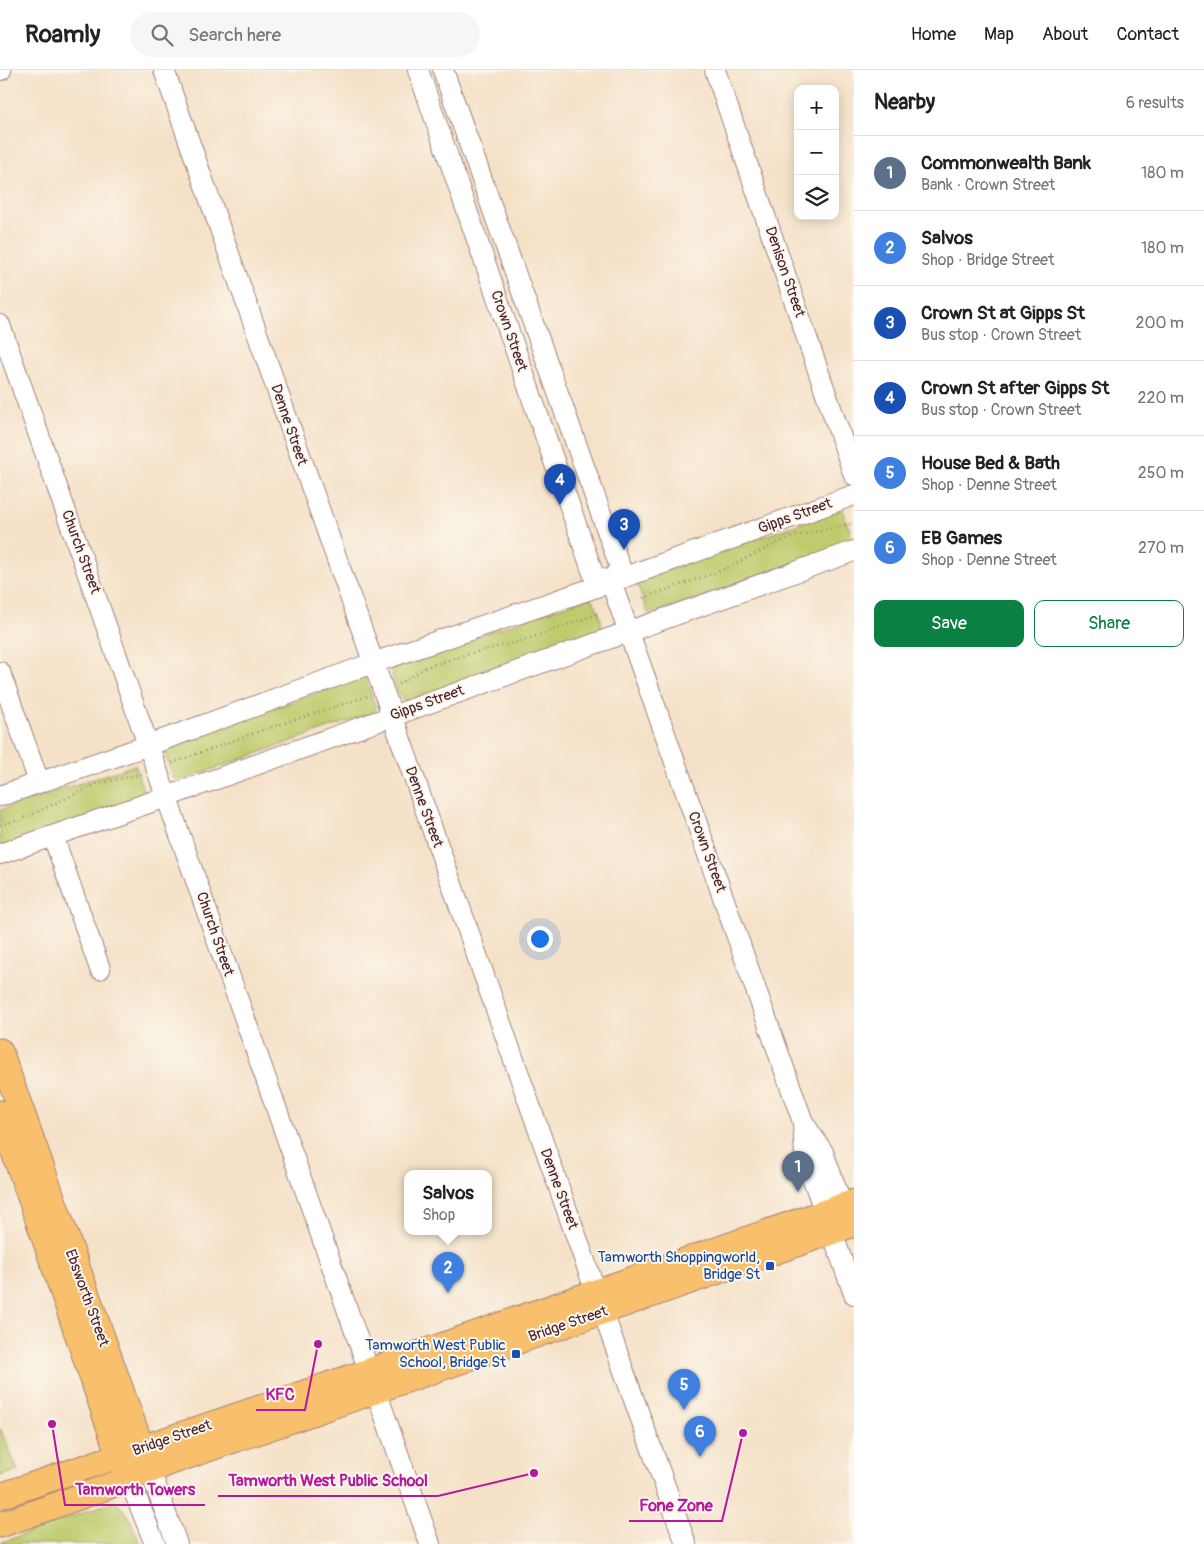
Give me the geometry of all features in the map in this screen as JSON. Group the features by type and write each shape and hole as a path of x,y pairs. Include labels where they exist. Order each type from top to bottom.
{"main road":[{"name":"Ebsworth Street","path":"0,1051 135,1463"},
{"name":"Ebsworth Street","path":"0,1113 113,1438 135,1463"},
{"name":"Bridge Street","path":"0,1496 84,1468 135,1463 599,1301 844,1220"},
{"name":"Bridge Street","path":"0,1525 95,1491 135,1463"}],"street":[{"name":"Denne Street","path":"164,70 632,1397 686,1544"},
{"name":"Crown Street","path":"418,70 594,576 611,582"},
{"name":"Crown Street","path":"443,70 620,567 611,582"},
{"name":"Denison Street","path":"715,70 854,475"},
{"name":"Church Street","path":"0,325 430,1544"},
{"name":"Gipps Street","path":"0,796 854,495"},
{"name":"Gipps Street","path":"0,854 166,797 854,551"},
{"name":"Crown Street","path":"611,582 803,1122 823,1152 844,1220 854,1294"},
{"path":"0,672 39,782"},
{"path":"53,836 100,969"},
{"name":"Ebsworth Street","path":"135,1463 155,1544"},
{"name":"Ebsworth Street","path":"135,1463 177,1544"}],"path":[{"path":"642,598 720,571 788,538 854,523"},
{"path":"0,825 22,819 97,784 142,774 262,730 383,691 397,685 426,667 525,640 598,614"}],"green space":[{"path":"842,509 852,538 849,544 657,612 648,613 636,581"},
{"path":"590,597 597,608 602,626 602,630 595,634 410,700 404,701 399,694 391,667 394,665"},
{"path":"363,677 366,680 376,709 374,712 182,780 174,779 165,753 165,746"},
{"path":"135,765 146,800 0,849 0,810"},
{"path":"0,1428 18,1471 0,1476"},
{"path":"115,1501 128,1515 140,1544 0,1544 0,1543"}],"place":[{"name":"Crown St after Gipps St","path":"560,505"},
{"name":"Crown St at Gipps St","path":"624,550"},
{"name":"Commonwealth Bank","path":"798,1192"},
{"name":"Tamworth Shoppingworld, Bridge St","path":"770,1266"},
{"name":"Salvos","path":"448,1293"},
{"name":"KFC","path":"318,1344"},
{"name":"Tamworth West Public School, Bridge St","path":"516,1354"},
{"name":"House Bed & Bath","path":"684,1410"},
{"name":"Tamworth Towers","path":"52,1424"},
{"name":"Fone Zone","path":"743,1433"},
{"name":"EB Games","path":"700,1457"},
{"name":"Tamworth West Public School","path":"534,1473"}]}
